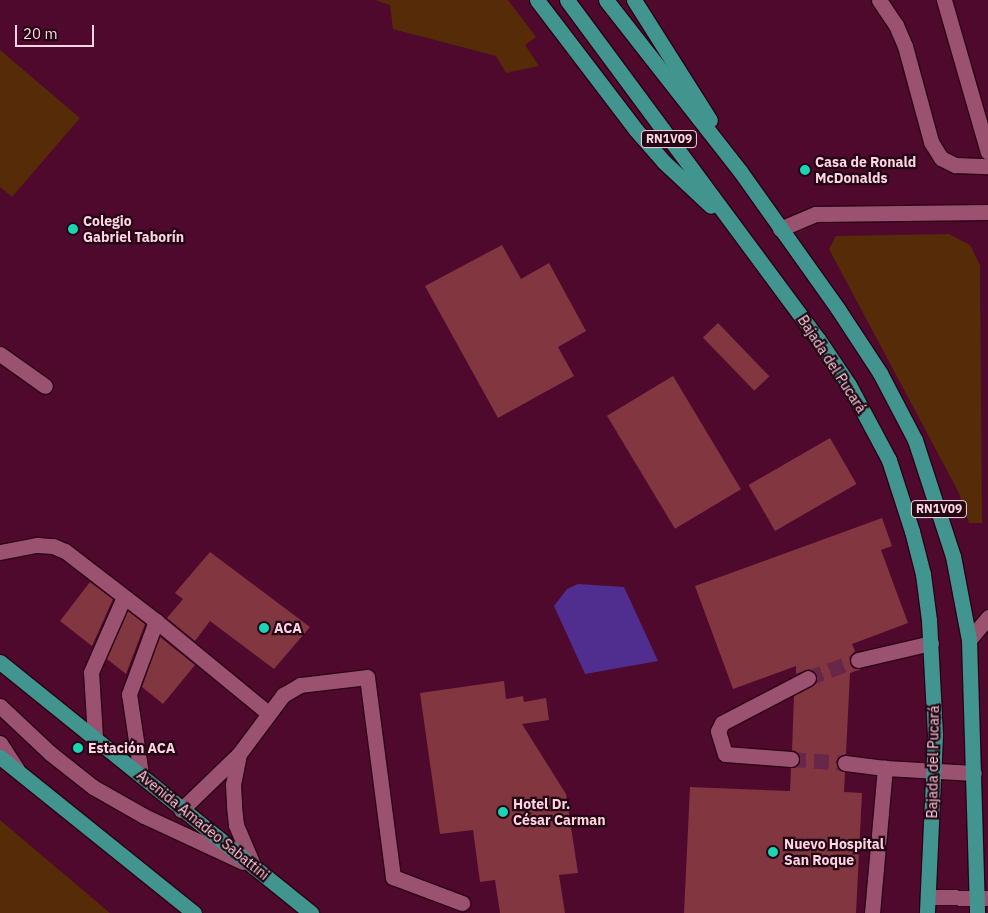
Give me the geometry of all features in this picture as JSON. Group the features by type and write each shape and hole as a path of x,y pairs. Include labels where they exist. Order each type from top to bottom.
{"main road":[{"path":"537,0 659,156 741,235"},
{"name":"Bajada del Pucará","path":"567,0 818,339 849,385 888,460 912,530 923,574 931,643 935,726 927,913"},
{"name":"RN1V09","path":"606,0 740,171 880,373 915,440 954,556 969,640 980,903"},
{"path":"634,0 677,64 740,171"},
{"name":"Avenida Amadeo Sabattini","path":"0,662 311,913"},
{"path":"0,757 194,913"}],"street":[{"path":"880,0 896,25 905,46 930,142 940,158 955,165 988,166"},
{"path":"944,0 988,152"},
{"path":"780,229 816,214 988,212"},
{"path":"0,354 45,386"},
{"path":"0,552 37,546 52,546 65,552 156,621 268,713"},
{"path":"95,737 91,672 124,597"},
{"path":"969,640 988,617"},
{"path":"141,774 129,694 156,621"},
{"path":"858,660 931,643"},
{"path":"181,810 239,754 283,695 300,685 367,677 392,877 462,903"},
{"path":"791,760 725,754 718,731 722,723 808,678"},
{"path":"0,706 50,753 93,787 144,816 254,867"},
{"path":"0,743 21,773"},
{"path":"239,754 233,784 236,825 254,867"},
{"path":"845,763 934,772 974,773"},
{"path":"872,913 885,768"},
{"path":"928,897 980,903"}],"shaded area":[{"path":"375,0 508,0 536,37 525,45 539,66 506,73 496,56 393,29 390,5"},
{"path":"0,50 80,118 12,197 0,187"},
{"path":"949,234 970,245 980,265 982,523 969,523 958,491 829,249 836,236"},
{"path":"578,584 624,587 658,661 585,674 554,606 567,589"},
{"path":"0,820 110,913 0,913"}],"building":[{"path":"502,245 521,279 549,263 586,331 558,347 574,376 498,418 425,286"},
{"path":"718,323 769,376 754,391 703,338"},
{"path":"673,376 741,489 675,529 607,416"},
{"path":"830,438 856,484 775,531 749,485"},
{"path":"882,518 892,546 881,550 908,623 852,644 855,651 849,658 852,667 861,669 850,673 846,754 838,757 836,762 839,770 845,772 844,792 862,793 856,913 684,913 690,787 790,791 791,768 798,765 800,759 797,752 792,750 794,696 813,686 817,678 816,673 809,669 796,674 796,666 733,689 695,586"},
{"path":"210,552 310,627 274,669 210,621 195,641 167,618 183,599 175,593"},
{"path":"90,582 113,599 92,646 60,621"},
{"path":"128,611 145,624 126,674 107,659"},
{"path":"160,637 195,665 163,704 142,687"},
{"name":"Hotel Dr. César Carman","path":"504,681 506,699 523,696 524,702 546,698 549,720 522,724 566,794 578,873 559,875 565,913 500,913 495,880 480,882 473,830 440,834 420,693"}],"tunnel":[{"path":"808,678 858,660"},
{"path":"791,759 845,763"}],"place":[{"name":"Casa de Ronald McDonalds","path":"805,170"},
{"name":"Colegio Gabriel Taborín","path":"73,229"},
{"name":"ACA","path":"264,628"},
{"name":"Estación ACA","path":"78,748"},
{"name":"Hotel Dr. César Carman","path":"503,812"},
{"name":"Nuevo Hospital San Roque","path":"773,852"}]}
